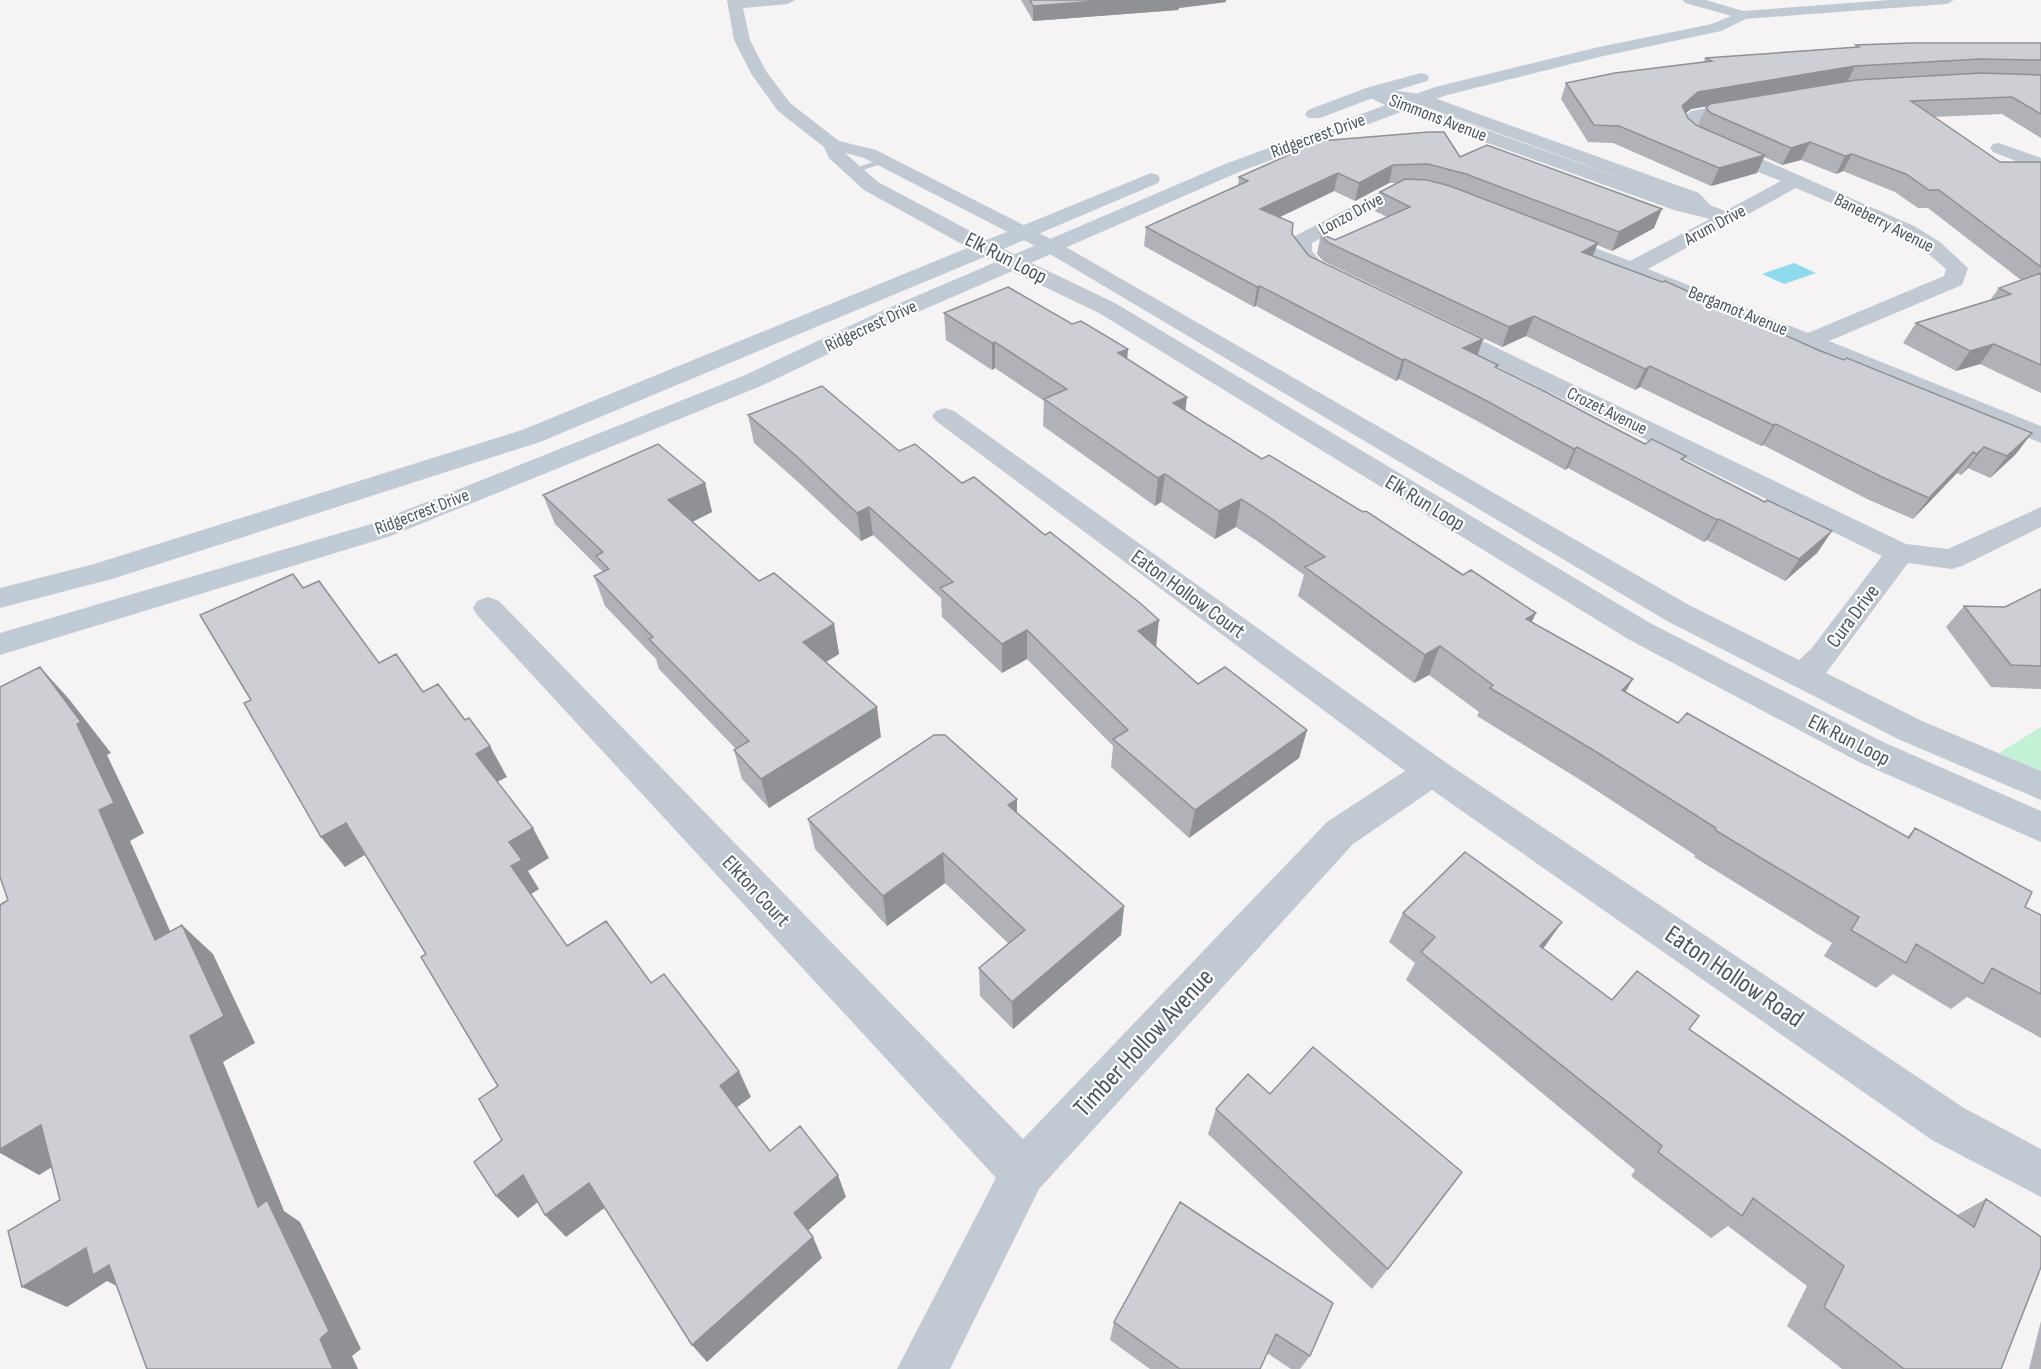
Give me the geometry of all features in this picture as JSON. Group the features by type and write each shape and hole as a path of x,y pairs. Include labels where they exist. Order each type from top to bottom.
{"street":[{"path":"735,2 788,0"},
{"path":"1690,0 1735,8"},
{"name":"Ridgecrest Drive","path":"1298,120 1372,92 1526,48 1692,19 1735,8 1947,0"},
{"name":"Elk Run Loop","path":"735,2 742,40 758,72 784,107 834,145 858,149 1052,247 1678,613 1910,730 2041,786"},
{"name":"Ridgecrest Drive","path":"0,644 381,530 752,381 894,314 1015,264 1232,168 1441,91 1588,55 1716,28 1735,8"},
{"name":"Simmons Avenue","path":"1372,92 1411,102 1682,206 1703,209 1727,218"},
{"name":"Baneberry Avenue","path":"1766,103 1697,115 1686,123 1688,129 1706,141 1907,230 1933,246 1957,268 1954,280 1811,340"},
{"name":"Ridgecrest Drive","path":"1212,153 1244,141"},
{"name":"Elk Run Loop","path":"834,145 835,154 871,186 1015,264 1107,308 1639,632 1871,752 2041,827"},
{"path":"2000,148 2041,165"},
{"name":"Ridgecrest Drive","path":"0,598 101,572 531,436 987,249 1170,171"},
{"name":"Arum Drive","path":"1632,269 1797,180"},
{"name":"Lonzo Drive","path":"1346,284 1314,268 1301,252 1302,240 1397,189 1423,190 1443,195"},
{"name":"Bergamot Avenue","path":"1537,231 2041,435"},
{"name":"Crozet Avenue","path":"1421,320 1900,553 1953,559 2041,516"},
{"name":"Eaton Hollow Court","path":"945,416 1432,772"},
{"name":"Cura Drive","path":"1803,676 1822,657 1900,553"},
{"name":"Elkton Court","path":"488,608 1023,1173"},
{"name":"Timber Hollow Avenue","path":"923,1369 1023,1173 1340,833 1432,772"},
{"name":"Eaton Hollow Road","path":"1432,772 1948,1124 2041,1174"}],"lane":[{"path":"854,170 885,162"}],"green space":[{"path":"2041,727 2041,771 1999,753"}],"water":[{"path":"1794,263 1816,273 1784,284 1762,274"}],"building":[{"path":"1030,0 1110,0 1033,6"},
{"path":"2041,43 2041,60 1980,59 1855,66 1698,92 1682,106 1688,118 1696,125 1765,155 1719,168 1619,126 1594,125 1566,83 1615,73 1712,61 1705,58 1859,47 1856,45"},
{"path":"1981,73 2041,75 2041,114 2012,97 1911,101 2000,162 2041,162 2041,267 1939,190 1929,190 1906,174 1852,154 1845,156 1810,142 1791,148 1711,113 1706,108 1710,104 1856,80"},
{"path":"1444,132 1460,157 1487,145 1662,209 1619,232 1466,174 1428,164 1393,165 1359,183 1338,173 1260,209 1293,223 1292,234 1309,256 1483,339 1463,348 1498,365 1495,367 1645,444 1652,439 1686,456 1681,459 1765,502 1767,500 1832,531 1799,559 1717,520 1577,447 1574,449 1487,401 1405,359 1402,360 1260,286 1257,287 1146,227 1248,181 1239,177 1320,141"},
{"path":"1405,179 1427,180 1450,186 1598,243 1582,252 1662,282 1665,281 1818,350 1844,360 1847,358 2032,433 2007,456 1984,447 1977,454 1973,452 1929,498 1776,424 1773,425 1650,366 1645,369 1534,316 1509,327 1327,242 1321,234 1335,240 1410,207 1380,192"},
{"path":"2041,273 2041,365 1994,344 1970,351 1916,323 2011,294 1999,288"},
{"path":"1008,287 1072,324 1081,321 1128,349 1118,353 1187,397 1173,403 1262,459 1269,455 1363,512 1366,511 1463,575 1471,570 1536,613 1526,619 1633,679 1622,690 1678,723 1687,713 1909,838 1915,828 2032,892 2025,907 2041,915 2041,994 1992,968 1983,984 1916,944 1906,963 1851,930 1859,917 1715,830 1716,828 1598,753 1490,688 1493,685 1440,646 1425,655 1305,567 1325,557 1266,515 1241,499 1219,511 1165,474 1158,478 1044,399 1067,389 995,342 992,343 944,313"},
{"path":"822,386 899,451 915,444 962,483 974,477 1045,535 1050,532 1140,603 1159,620 1138,631 1198,684 1225,667 1307,730 1195,810 1113,739 1128,730 1027,630 1002,644 940,588 953,582 869,507 857,513 793,453 748,415"},
{"path":"658,444 705,483 668,500 759,581 774,573 834,624 803,642 877,707 761,779 734,750 749,741 649,639 653,637 594,576 609,569 596,556 603,552 543,495"},
{"path":"293,574 303,588 319,581 379,663 396,654 423,692 438,684 465,720 469,718 490,746 476,754 533,828 509,842 522,860 511,866 567,946 606,921 651,983 664,974 739,1071 720,1086 770,1151 800,1126 838,1175 794,1213 813,1237 692,1345 589,1183 545,1215 523,1175 496,1196 474,1162 502,1140 479,1099 498,1086 421,957 426,954 346,823 321,837 244,703 251,700 200,615"},
{"path":"2041,589 2041,666 2011,665 1964,606 2005,607"},
{"path":"40,667 81,722 77,724 114,803 99,810 155,940 182,925 224,1016 190,1036 258,1207 267,1200 329,1331 320,1339 333,1369 147,1369 109,1265 93,1275 86,1248 22,1287 8,1231 60,1200 41,1125 0,1149 0,905 8,900 0,877 0,687"},
{"path":"934,735 945,735 1017,799 1008,805 1124,906 1012,1002 979,968 1025,930 943,853 883,896 808,819"},
{"path":"1465,852 1562,922 1540,946 1612,1000 1637,971 1699,1016 1689,1029 1974,1227 1986,1199 2041,1237 2041,1267 2001,1369 1904,1369 1824,1307 1844,1266 1753,1198 1742,1216 1658,1152 1662,1146 1421,952 1435,937 1403,913"},
{"path":"1313,1047 1462,1172 1388,1269 1216,1109 1248,1074 1270,1094"},
{"path":"1180,1202 1333,1303 1310,1356 1276,1334 1260,1369 1180,1369 1114,1322"}]}
